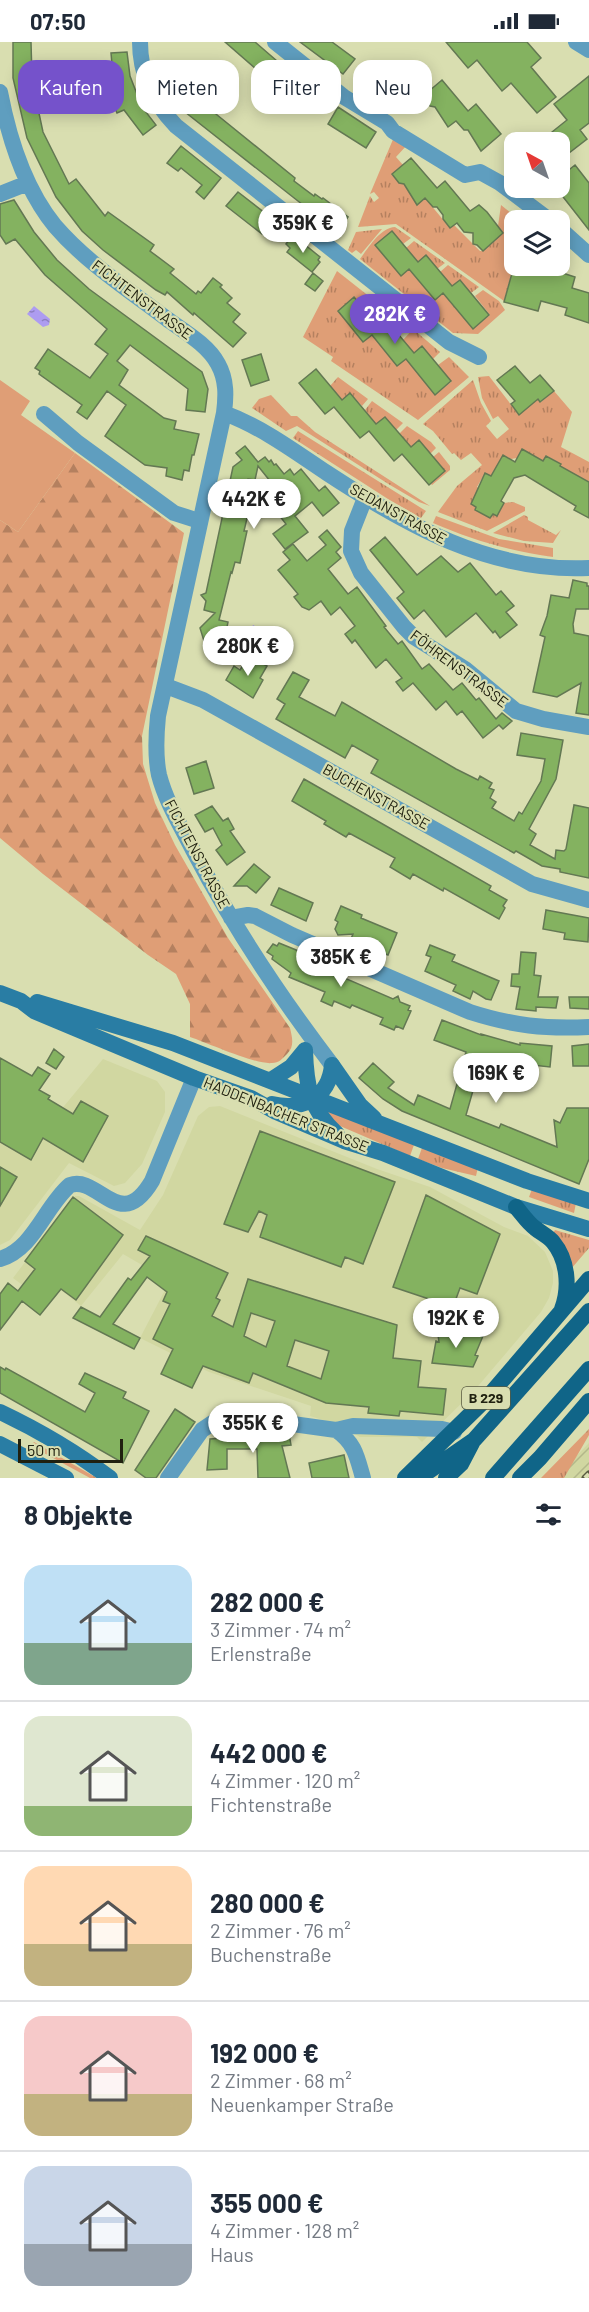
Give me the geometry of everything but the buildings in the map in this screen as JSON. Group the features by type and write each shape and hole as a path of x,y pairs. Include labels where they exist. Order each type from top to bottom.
{"main road":[{"name":"HADDENBACHER STRASSE","path":"0,993 21,1001 34,1011 194,1078 257,1101 276,1112 344,1141 382,1153 516,1207 589,1229"},
{"name":"HADDENBACHER STRASSE","path":"21,1001 38,1002 173,1043 527,1181 589,1201"},
{"path":"121,1048 132,1045 151,1051 166,1048 173,1043"},
{"path":"271,1080 291,1067 305,1050"},
{"path":"305,1050 308,1084 320,1117 344,1141"},
{"path":"194,1078 204,1055"},
{"path":"257,1101 290,1107 305,1104 327,1087 332,1065"},
{"path":"332,1065 360,1105 379,1123"},
{"path":"516,1207 533,1227 554,1243 564,1263 566,1289 565,1301 560,1312"},
{"name":"B 229","path":"405,1478 488,1397 589,1280"},
{"name":"B 229","path":"419,1478 474,1440 589,1311"},
{"path":"495,1476 589,1369"},
{"path":"520,1478 589,1401"},
{"path":"0,1412 68,1450 110,1478"},
{"path":"446,1478 461,1464 474,1440"},
{"path":"0,1444 66,1478"}],"street":[{"path":"140,42 140,57 149,86 165,115 176,126 449,342 478,357"},
{"path":"275,42 344,97 387,123 393,131 465,175 480,172 500,183 536,210"},
{"path":"576,42 589,50"},
{"name":"FICHTENSTRASSE","path":"0,92 5,122 28,183 54,224 79,250 210,353 219,365 226,393 224,413 158,716 156,755 162,784 176,817 242,938 302,1027 332,1065"},
{"path":"0,194 28,183"},
{"path":"570,238 589,255"},
{"name":"SEDANSTRASSE","path":"224,413 255,426 365,498 431,534 478,552 543,567 589,568"},
{"path":"44,414 78,443 174,513 199,521"},
{"name":"FÖHRENSTRASSE","path":"365,498 352,531 351,551 361,573 404,627 414,637 465,669 516,711 543,719 589,727"},
{"name":"BUCHENSTRASSE","path":"166,686 203,700 532,884 589,900"},
{"path":"231,918 255,916 292,935 470,1012 500,1022 549,1029 589,1027"},
{"name":"FICHTENSTRASSE","path":"302,1027 305,1050"},
{"path":"0,1259 9,1256 27,1241 70,1185 76,1183 84,1185 114,1203 125,1204 143,1194 152,1181 194,1078"},
{"path":"168,1478 202,1430 214,1422 231,1417 336,1430 352,1426 442,1429 454,1432"},
{"path":"336,1430 348,1438 354,1448 363,1478"}],"shaded area":[{"path":"103,1059 157,1081 165,1092 165,1112 142,1164 125,1183 114,1186 69,1163 10,1240 0,1245 0,1085 55,1117"},
{"path":"220,1106 377,1169 430,1187 504,1227 528,1236 545,1252 553,1271 553,1283 549,1298 541,1312 473,1392 422,1442 417,1437 360,1437 339,1425 310,1416 311,1406 209,1372 140,1338 165,1290 139,1270 142,1265 123,1254 81,1306 61,1290 48,1304 13,1278 75,1196 79,1196 140,1230 163,1195 198,1116 209,1107"},
{"path":"589,1443 589,1478 555,1478"}],"green space":[{"path":"394,137 407,145 396,157 403,165 392,175 399,183 403,183 417,204 425,198 450,228 454,225 480,251 496,240 501,205 507,210 504,210 504,276 511,276 504,301 396,224 358,227 370,196 374,202 379,198 374,192 370,194"},
{"path":"395,227 411,238 403,244 392,231 401,276 409,269 435,300 443,293 473,329 490,315 475,296 483,290 499,301 505,310 478,334 453,333 360,259 380,234"},
{"path":"382,229 361,254 356,250 352,253 348,250 356,232"},
{"path":"414,241 445,263 437,269 425,256 418,262 406,248"},
{"path":"448,265 479,287 471,293 460,280 452,286 440,272"},
{"path":"337,271 375,301 365,310 354,297 338,311 363,342 372,335 397,366 406,359 435,395 451,382 438,365 449,357 469,377 418,420 331,361 333,357 303,337"},
{"path":"380,305 409,326 399,335 388,322 380,328 369,315"},
{"path":"413,329 440,352 433,359 422,346 414,353 403,340"},
{"path":"489,376 519,415 538,399 541,402 554,391 572,412 561,447 589,462 589,482 559,467 561,464 547,456 543,461 522,449 517,458 511,459 503,455 491,476 485,473 477,487 480,489 475,510 490,518 493,514 497,515 504,503 513,502 525,507 525,511 487,531 438,512 457,486 482,465 471,453 461,460 454,453 452,454 433,431 423,424 473,380 481,403 491,421 486,426 497,439 509,429 498,416 493,419 482,398 478,377"},
{"path":"338,377 368,399 362,406 350,393 342,400 330,386"},
{"path":"0,380 30,401 21,415 75,453 18,532 0,520"},
{"path":"271,395 291,416 297,416 315,432 430,506 390,485 297,426 286,431 252,408 259,399"},
{"path":"372,401 403,423 396,430 385,417 376,424 365,410"},
{"path":"407,426 436,448 430,454 411,447 399,434"},
{"path":"298,431 426,511 421,518 388,499 293,438"},
{"path":"439,452 450,466 450,470 432,485 445,471 433,457"},
{"path":"75,453 184,533 142,736 143,764 155,803 175,845 228,938 290,1028 292,1041 290,1051 277,1062 255,1061 190,1037 190,1004 176,974 43,874 0,838 0,520 18,532"},
{"path":"524,515 528,517 528,520 556,535 561,530 553,543 524,541 493,533"},
{"path":"436,516 499,539 553,548 553,557 506,548 462,535 433,523"},
{"path":"319,1107 415,1142 410,1156 333,1123"},
{"path":"423,1145 478,1167 476,1176 442,1168 418,1159"},
{"path":"532,1189 576,1203 574,1213 529,1197"},
{"path":"555,1230 589,1240 589,1248 571,1269 553,1233"},
{"path":"589,1429 589,1435 564,1478 541,1478"},
{"path":"34,1442 97,1478 90,1478 31,1446"}],"water":[{"path":"34,306 50,319 49,325 43,327 27,314"},
{"path":"254,625 257,633 239,639 239,633"}],"railway":[{"path":"585,1478 589,1474"}]}
